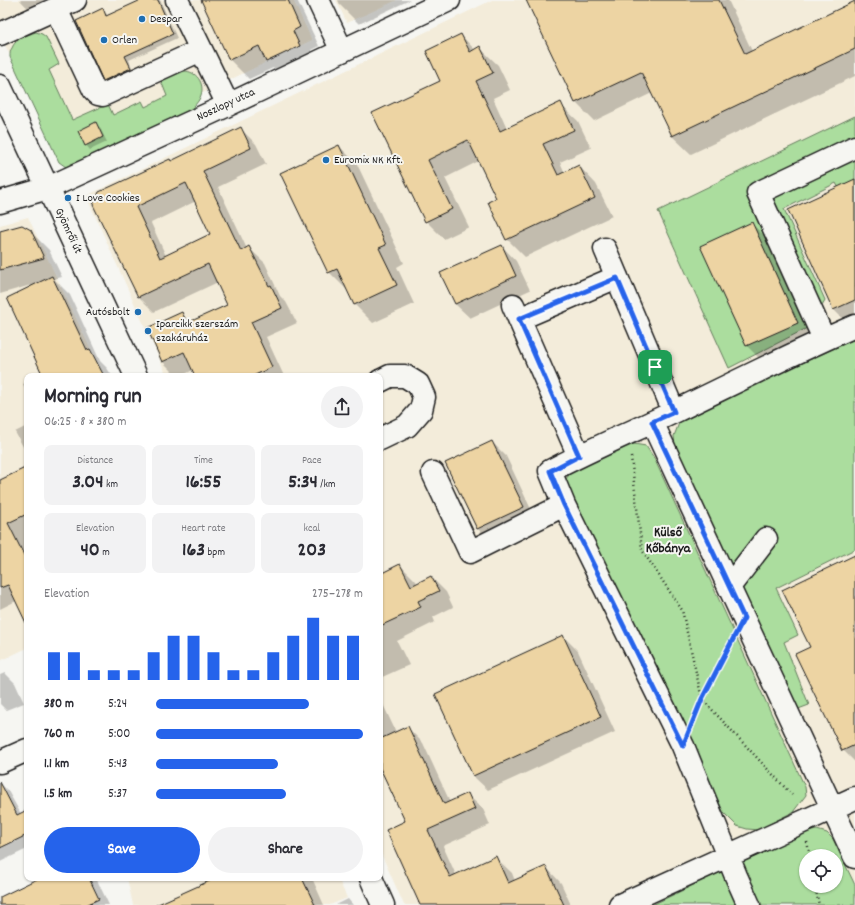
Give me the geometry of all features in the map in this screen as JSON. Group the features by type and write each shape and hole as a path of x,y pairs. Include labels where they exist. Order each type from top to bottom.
{"street":[{"path":"177,0 228,105"},
{"path":"318,0 342,51"},
{"name":"Noszlopy utca","path":"0,202 48,188 228,105 449,0"},
{"path":"0,34 65,4 94,90 98,94 103,95 201,50"},
{"name":"Gyömrői út","path":"0,86 135,373"},
{"path":"824,339 758,193 855,147"},
{"path":"605,249 674,412"},
{"path":"579,456 516,312 617,278"},
{"path":"749,905 683,746 564,505 550,471 824,339 855,326"},
{"path":"383,380 390,376 405,376 418,384 424,397 421,410 407,426 383,438"},
{"path":"652,422 855,857"},
{"path":"433,473 470,552 564,505"},
{"path":"729,587 766,539"},
{"path":"0,762 24,751"},
{"path":"620,905 855,798"},
{"path":"372,881 383,905"}],"path":[{"path":"631,457 642,550 682,610 702,699 792,795"},
{"path":"683,746 702,699 744,618"},
{"path":"807,841 809,849"},
{"path":"816,893 819,905"}],"shaded area":[{"path":"0,0 293,0 312,40 62,161 0,35"},
{"path":"336,0 397,0 347,23"},
{"path":"492,0 855,0 855,905 404,905 383,858 383,373 166,373 86,196"},
{"path":"28,217 102,373 24,373 24,649 0,661 0,225"},
{"path":"128,881 339,881 347,898 330,905 133,905"}],"green space":[{"path":"36,32 46,37 59,64 49,70 72,120 108,104 113,115 142,101 145,107 167,96 161,81 181,71 196,75 201,82 202,91 200,98 188,112 73,167 66,167 59,162 10,57 10,52 16,42 29,34"},
{"path":"855,116 855,288 848,205 836,183 784,209 825,300 809,327 729,368 658,211"},
{"path":"855,339 855,549 776,588 798,635 784,642 809,705 793,711 676,454 674,436 681,418"},
{"path":"628,443 646,446 654,458 805,787 806,795 793,812 758,830 737,826 724,813 565,480 573,470"},
{"path":"817,830 827,833 833,839 838,849 799,849 799,893 843,893 843,860 855,885 855,905 652,905 801,833"}],"building":[{"path":"141,0 158,0 173,34 125,56 131,68 103,81 76,21 103,8 106,16"},
{"path":"201,0 288,0 300,27 293,31 300,46 266,62 259,46 229,60"},
{"path":"526,0 719,0 745,54 855,1 855,49 672,136 641,72 575,103"},
{"path":"461,34 470,52 480,46 493,73 476,81 500,131 561,102 574,130 543,144 558,175 579,165 595,198 506,240 488,202 496,198 468,140 428,160 452,209 425,222 372,113 440,81 426,51"},
{"path":"96,122 103,137 85,146 78,131"},
{"path":"241,127 251,148 203,171 241,251 249,246 282,308 251,322 272,367 259,373 194,373 184,352 162,362 147,328 182,312 187,323 227,305 208,264 138,297 93,205 99,192 170,159 171,161","holes":["186,183 210,234 160,258 136,207"]},
{"path":"339,145 386,245 379,248 397,285 354,305 337,269 328,273 280,173"},
{"path":"855,179 855,300 833,310 788,210"},
{"path":"752,222 798,323 746,346 700,246"},
{"path":"22,225 31,230 44,258 0,270 0,231"},
{"path":"502,245 516,276 455,304 440,273"},
{"path":"52,276 87,350 90,349 102,373 42,373 7,298"},
{"path":"492,441 524,507 477,529 445,463"},
{"path":"24,468 24,515 8,523 24,555 24,619 8,585 0,588 0,480"},
{"path":"855,555 855,745 842,751 795,654 810,647 782,590"},
{"path":"400,564 411,586 431,576 439,591 418,601 421,607 383,625 383,572"},
{"path":"563,635 601,717 473,776 435,694"},
{"path":"408,726 444,804 468,793 475,809 428,830 450,877 496,856 508,883 546,866 564,905 420,905 386,830 405,821 383,774 383,738"},
{"path":"0,782 17,815 24,812 24,836 0,848"},
{"path":"33,881 90,881 99,899 86,905 0,905 0,897"},
{"path":"209,881 303,881 315,905 156,905"}],"place":[{"name":"Despar","path":"142,19"},
{"name":"Orlen","path":"104,40"},
{"name":"Euromix NK Kft.","path":"326,160"},
{"name":"I Love Cookies","path":"68,198"},
{"name":"Autósbolt","path":"138,312"},
{"name":"Iparcikk szerszám szakáruház","path":"148,331"}],"district":[{"name":"Külső Kőbánya","path":"668,542"}],"route":[{"path":"617,278 655,367 674,412 652,422 744,618 702,699 683,746 564,505 550,471 579,456 519,319 617,278"}]}
